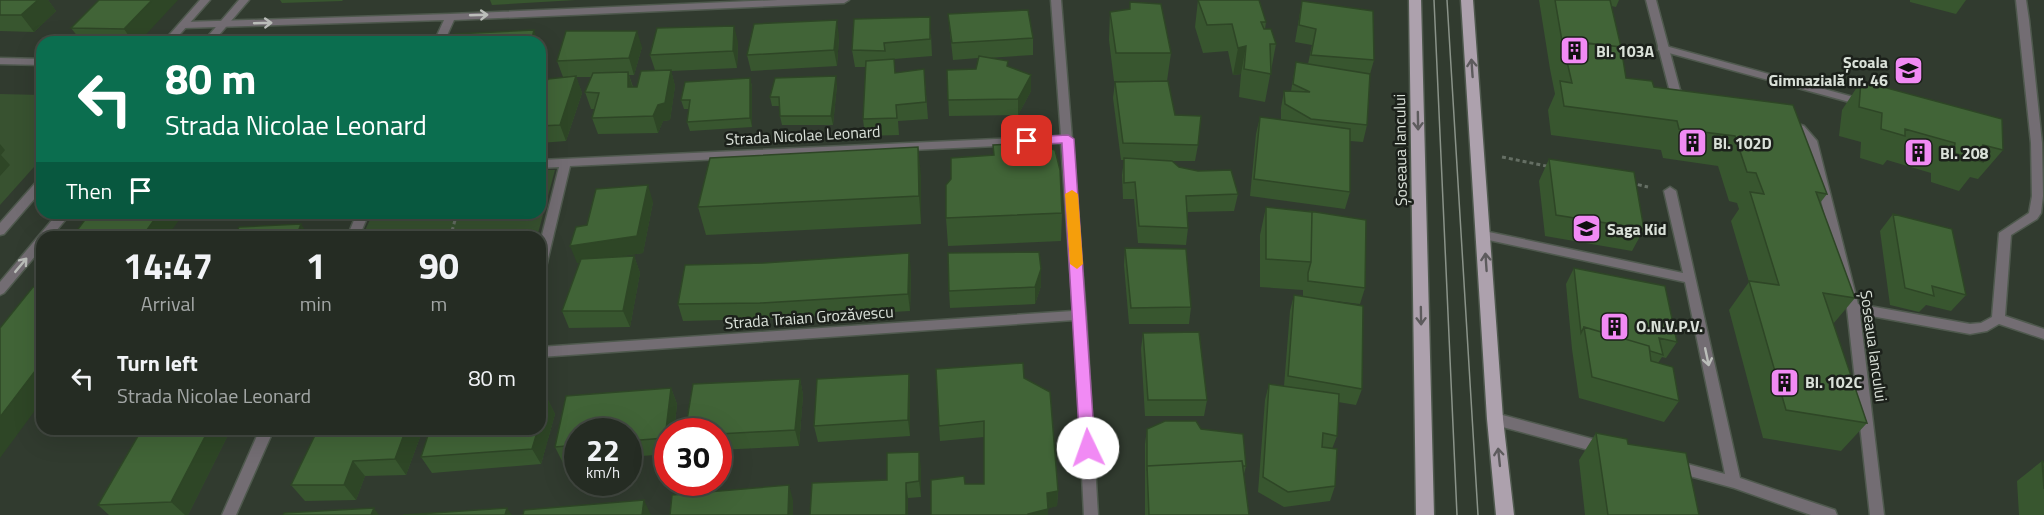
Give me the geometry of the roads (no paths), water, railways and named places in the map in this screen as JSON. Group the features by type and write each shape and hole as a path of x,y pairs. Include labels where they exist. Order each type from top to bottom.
{"main road":[{"name":"Șoseaua Iancului","path":"1415,0 1425,515"},
{"path":"1467,0 1495,418 1505,515"}],"street":[{"path":"174,36 205,0"},
{"path":"213,36 244,0"},
{"path":"184,25 450,17 844,0"},
{"path":"1056,0 1080,315 1091,515"},
{"path":"1651,0 1675,92 1685,99 1701,103"},
{"path":"1998,319 2005,234 2034,215 2041,199 2042,151 2021,0"},
{"path":"442,36 450,17"},
{"path":"1662,48 1878,107"},
{"path":"0,62 36,62"},
{"name":"Șoseaua Iancului","path":"1785,121 1800,129 1812,141 1853,308 1877,515"},
{"name":"Strada Nicolae Leonard","path":"546,164 1068,139"},
{"path":"546,243 566,162"},
{"path":"0,231 36,190"},
{"path":"1670,191 1734,482"},
{"path":"49,231 59,219"},
{"path":"1484,235 1690,279"},
{"path":"0,290 36,246"},
{"path":"1853,308 1970,329 1983,328 1998,319 2044,334"},
{"name":"Strada Traian Grozăvescu","path":"546,352 1080,315"},
{"path":"1495,418 1613,451"},
{"path":"229,515 264,435"},
{"path":"1657,462 1734,482 1830,515"}],"tram line":[{"path":"1434,0 1457,515"},
{"path":"1447,0 1478,515"}],"place":[{"name":"Bl. 103A","path":"1575,51"},
{"name":"Școala Gimnazială nr. 46","path":"1909,71"},
{"name":"Bl. 102D","path":"1692,143"},
{"name":"Bl. 208","path":"1919,153"},
{"name":"Saga Kid","path":"1586,229"},
{"name":"O.N.V.P.V.","path":"1615,326"},
{"name":"Bl. 102C","path":"1784,382"}]}
